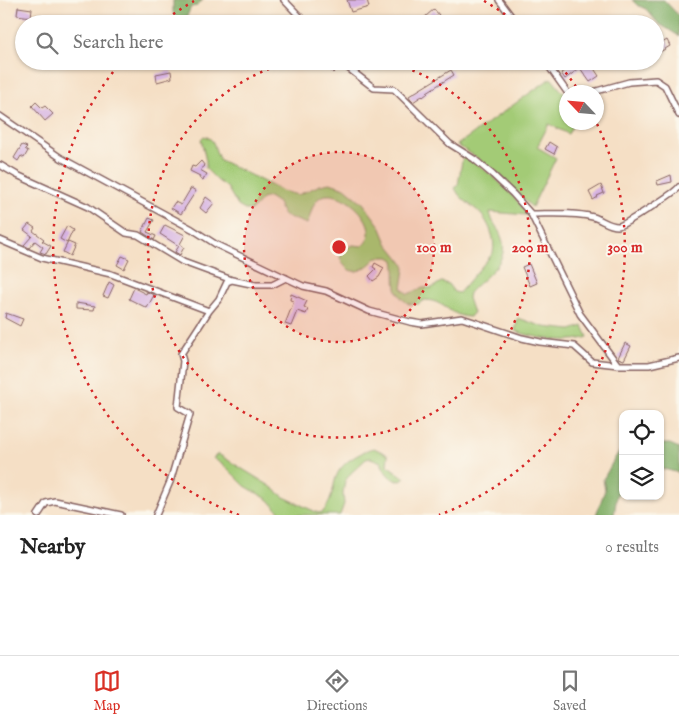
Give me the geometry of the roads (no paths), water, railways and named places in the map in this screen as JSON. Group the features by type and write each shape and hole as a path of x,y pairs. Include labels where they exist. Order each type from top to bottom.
{"street":[{"path":"284,0 298,15"},
{"path":"499,0 510,15"},
{"path":"351,70 374,88 394,88 450,144 474,159 506,187 531,214 580,314 618,365"},
{"path":"551,70 562,85"},
{"path":"604,89 629,82 656,80 665,86 679,115"},
{"path":"0,116 61,158 192,229 217,245 303,286 326,291 369,311 422,324 462,318 522,338 574,346 592,362 618,365 649,365 679,358"},
{"path":"0,165 17,175 88,207 126,232 138,235 183,262 232,280 256,285 272,285 286,278"},
{"path":"531,214 593,217 619,226 633,219 679,187"},
{"path":"0,240 42,258 111,274 209,311"},
{"path":"156,515 170,482 190,414 178,407 183,361 182,354 209,311 219,299 227,282 232,280"},
{"path":"38,515 46,503 55,501 121,515"}]}
